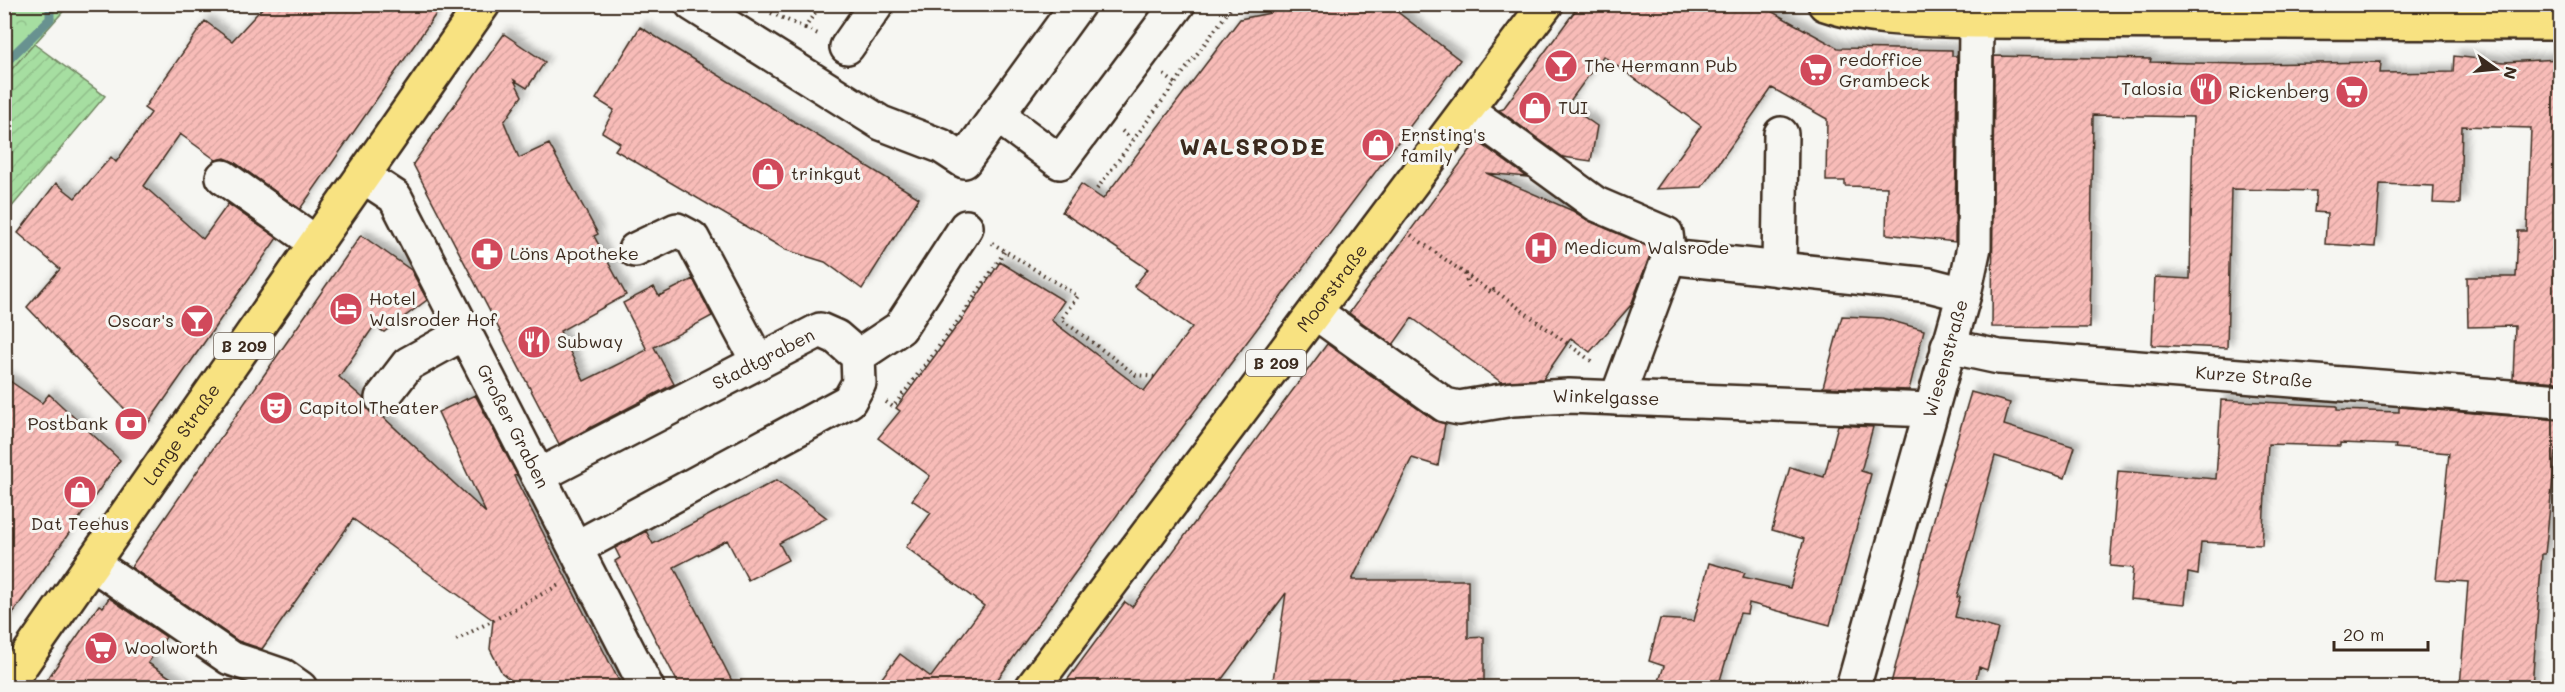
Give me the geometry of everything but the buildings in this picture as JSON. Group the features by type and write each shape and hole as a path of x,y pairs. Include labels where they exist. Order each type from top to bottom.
{"main road":[{"name":"Lange Straße","path":"5,687 483,4"},
{"name":"Moorstraße","path":"1032,687 1546,4"},
{"path":"1825,4 1850,13 1885,18 1976,21 2080,13 2560,23"}],"street":[{"path":"692,4 881,123 941,146 964,160 1078,4"},
{"path":"847,47 877,4"},
{"path":"997,115 1060,162 1178,4"},
{"name":"Wiesenstraße","path":"1853,687 1964,294 1974,247 1976,21"},
{"path":"1467,110 1596,204 1666,234 1669,257 1617,398"},
{"path":"1779,269 1781,134"},
{"name":"Großer Graben","path":"363,176 394,197 647,687"},
{"path":"223,177 316,243"},
{"path":"581,559 849,401 859,370 900,328 966,227"},
{"path":"634,250 677,230 692,238 758,362"},
{"path":"1669,257 1929,285 1964,294"},
{"name":"Winkelgasse","path":"1315,312 1445,405 1459,408 1513,399 1569,396 1930,410"},
{"name":"Stadtgraben","path":"538,476 820,330 836,337 859,370"},
{"path":"382,398 408,364 464,333"},
{"name":"Kurze Straße","path":"1948,346 1999,357 2560,401"},
{"path":"92,563 230,658 283,676 300,687"}],"path":[{"path":"763,9 805,28 821,4"},
{"path":"1097,189 1234,4"},
{"path":"1386,217 1492,293 1494,290 1568,344"},
{"path":"966,227 1078,296 1061,319 1136,375 1156,377"},
{"path":"859,370 893,406 942,346 1005,250"},
{"path":"1465,274 1469,290"},
{"path":"456,640 581,559"}],"green space":[{"path":"66,4 68,6 12,69 5,73 4,5"},
{"path":"34,44 105,96 5,215 5,73 12,69"}],"waterway":[{"path":"4,64 50,19 50,4"}],"place":[{"name":"The Hermann Pub","path":"1561,66"},
{"name":"redoffice Grambeck","path":"1816,70"},
{"name":"Talosia","path":"2206,89"},
{"name":"Rickenberg","path":"2352,92"},
{"name":"TUI","path":"1535,108"},
{"name":"Ernsting's family","path":"1378,145"},
{"name":"trinkgut","path":"768,174"},
{"name":"Medicum Walsrode","path":"1541,248"},
{"name":"Löns Apotheke","path":"487,254"},
{"name":"Hotel Walsroder Hof","path":"346,309"},
{"name":"Oscar's","path":"197,321"},
{"name":"Subway","path":"534,342"},
{"name":"Capitol Theater","path":"276,408"},
{"name":"Postbank","path":"131,424"},
{"name":"Dat Teehus","path":"80,492"},
{"name":"Woolworth","path":"101,648"}],"district":[{"name":"WALSRODE","path":"1253,147"}]}
